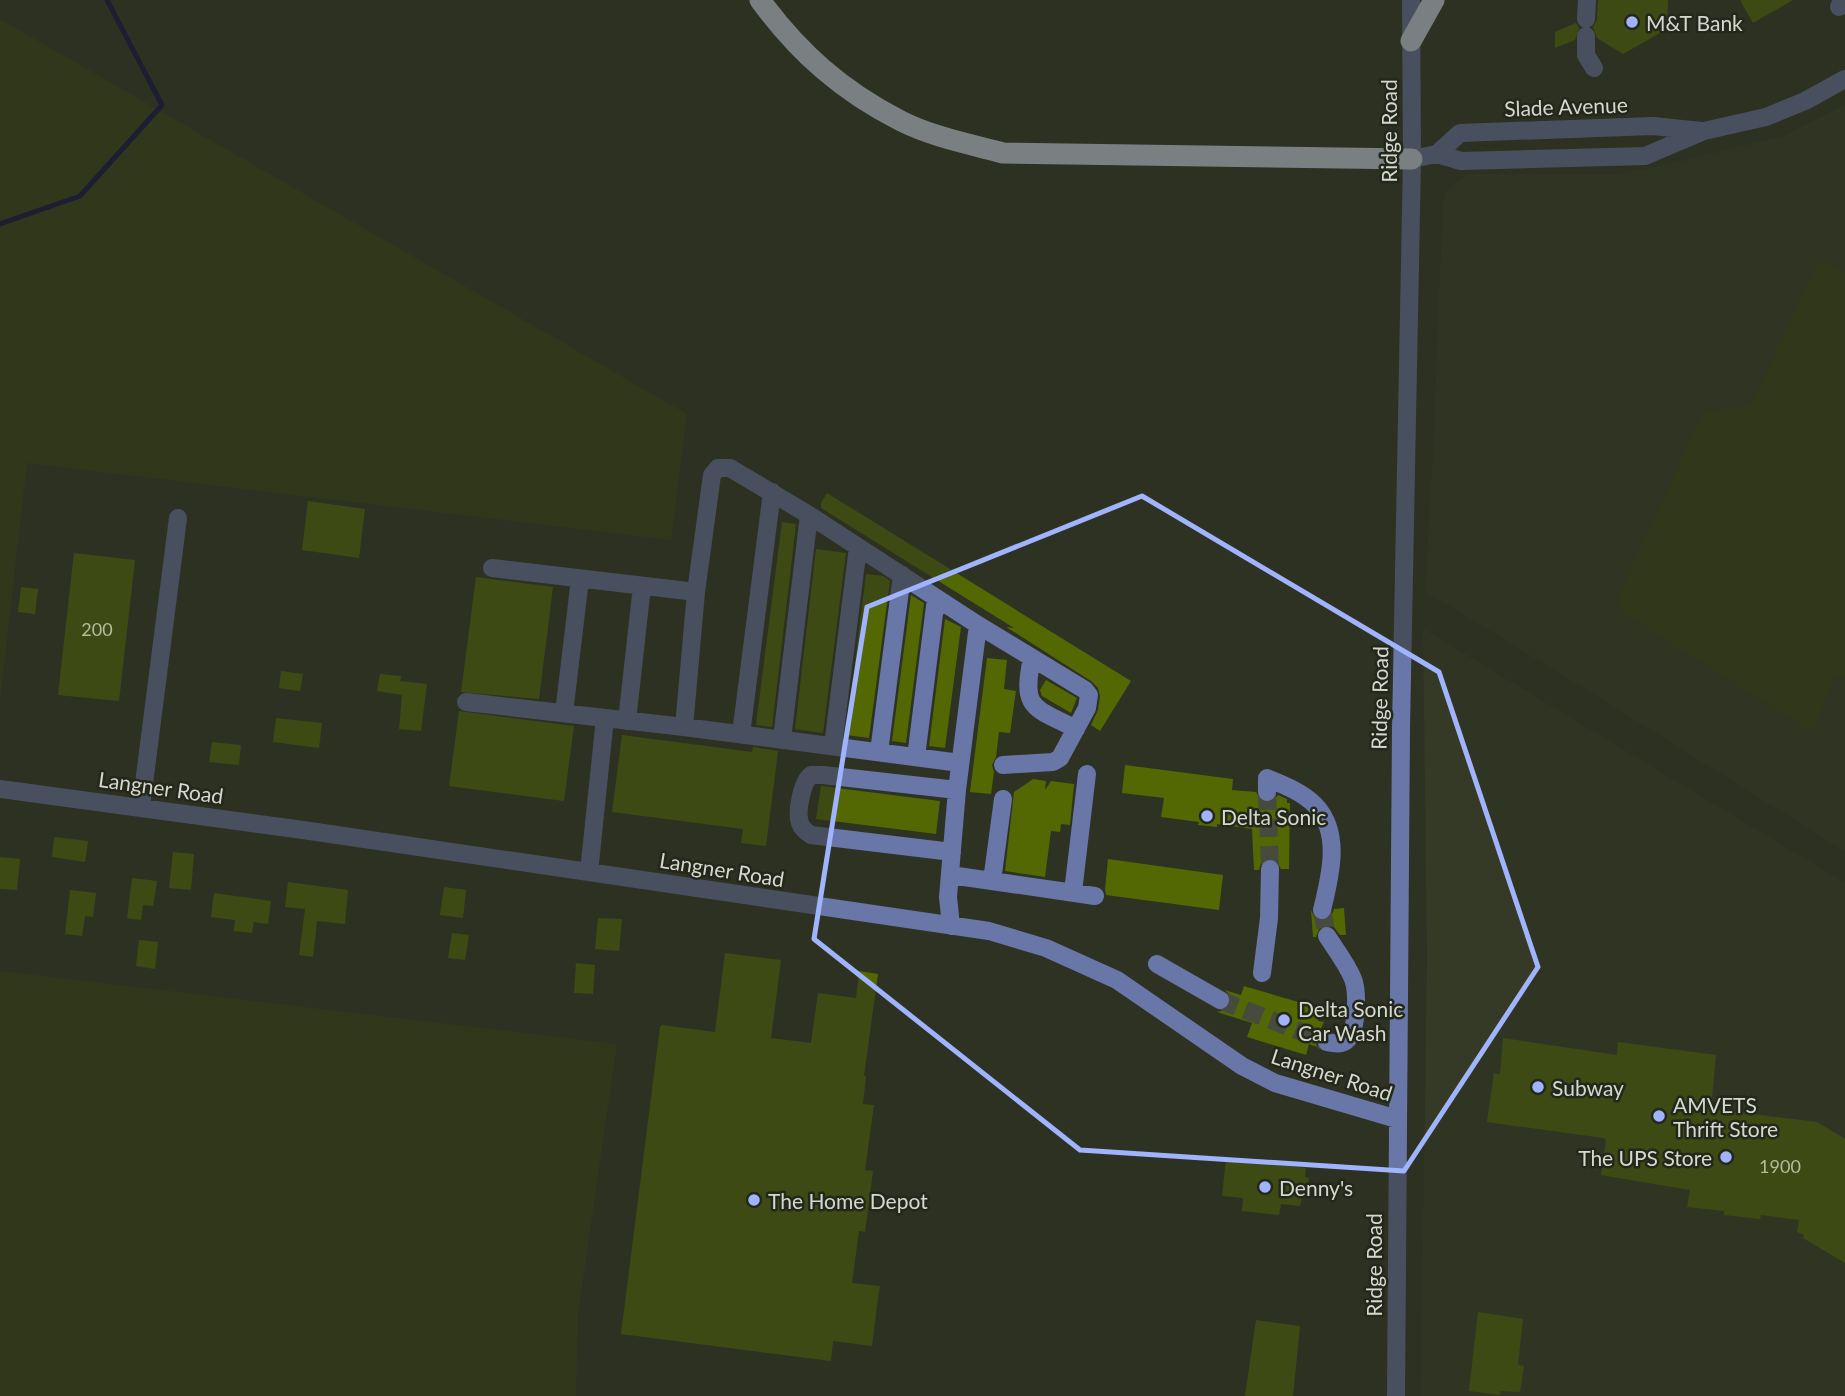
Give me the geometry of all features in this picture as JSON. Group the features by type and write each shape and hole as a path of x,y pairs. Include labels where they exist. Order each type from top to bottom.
{"highway":[{"path":"760,0 782,30 808,58 849,89 902,121 944,138 1003,153 1412,159"},
{"path":"1411,41 1434,0"}],"street":[{"name":"Ridge Road","path":"1396,1396 1403,629 1412,159 1411,0"},
{"path":"1587,0 1586,55 1594,68"},
{"name":"Slade Avenue","path":"1412,159 1437,154 1461,161 1644,156 1704,131 1766,117 1805,101 1845,79"},
{"name":"Slade Avenue","path":"1437,154 1460,133 1653,126 1704,131"},
{"path":"684,727 696,592 712,475 718,468 730,468 809,515 1089,695 1087,708 1060,758 1053,762 1003,765"},
{"path":"741,734 772,492"},
{"path":"782,739 809,515"},
{"path":"141,807 178,519"},
{"path":"833,746 859,547"},
{"path":"492,568 696,592"},
{"path":"879,752 902,575"},
{"path":"564,713 580,579"},
{"path":"627,720 642,586"},
{"path":"916,757 936,598"},
{"path":"951,926 948,897 957,790 978,625"},
{"path":"1032,658 1027,679 1029,700 1036,708 1076,729"},
{"path":"466,702 960,763"},
{"path":"589,872 605,718"},
{"path":"1073,892 1087,774"},
{"path":"952,852 811,835 801,826 799,818 804,784 811,775 957,790"},
{"path":"1267,792 1267,778 1298,792 1324,815 1331,838 1332,869 1322,909"},
{"name":"Langner Road","path":"0,789 589,872 1010,936 1079,962 1117,980 1242,1066 1275,1083 1397,1119"},
{"path":"992,881 1003,799"},
{"path":"1262,973 1269,919 1270,869"},
{"path":"950,875 1095,896"},
{"path":"1327,936 1354,981 1356,1001 1354,1021 1348,1039 1341,1044 1327,1042"},
{"path":"1157,964 1220,1000"}],"highlighted area":[{"path":"1142,496 1439,672 1538,967 1404,1171 1080,1150 814,939 867,607"}],"shaded area":[{"path":"1845,105 1845,851 1425,591 1443,203 1446,193 1457,182 1471,174 1616,175 1679,162 1784,136"},
{"path":"1423,629 1845,883 1845,1396 1421,1396 1427,957"}],"green space":[{"path":"0,19 687,414 671,540 27,463 0,701"},
{"path":"1825,263 1845,273 1845,678 1836,675 1812,732 1626,615 1617,599 1703,413 1751,404 1817,266"},
{"path":"0,971 617,1044 578,1314 576,1396 0,1396"}],"building":[{"name":"M&T Bank","path":"1598,0 1668,0 1667,29 1623,54 1597,38 1593,27 1597,20"},
{"path":"1740,0 1793,0 1753,23"},
{"path":"1576,23 1579,28 1575,40 1555,48 1555,32"},
{"path":"827,493 1131,681 1100,731 1091,725 1098,710 1100,696 1098,688 1091,681 1006,627 1014,628 821,508"},
{"path":"308,501 365,509 359,558 302,550"},
{"path":"782,522 796,524 772,727 756,725"},
{"path":"816,549 846,553 823,733 795,729"},
{"path":"74,553 135,560 119,701 58,695"},
{"path":"866,574 883,576 890,581 869,738 846,735"},
{"path":"476,577 553,587 539,699 461,692"},
{"path":"21,587 38,589 35,614 18,612"},
{"path":"911,595 924,603 906,743 892,741"},
{"path":"945,619 961,627 945,748 929,746"},
{"path":"987,658 1007,660 1004,689 1016,691 1010,733 999,732 996,757 992,765 994,772 991,794 970,792"},
{"path":"281,671 303,674 300,691 279,688"},
{"path":"380,674 401,676 400,681 427,684 421,731 399,729 402,695 377,691"},
{"path":"1046,680 1077,698 1071,713 1042,696 1040,690"},
{"path":"459,711 574,726 564,801 449,786"},
{"path":"276,718 322,723 319,748 273,742"},
{"path":"622,735 752,752 753,747 778,751 766,846 741,843 743,829 612,812"},
{"path":"212,742 241,745 239,765 209,762"},
{"path":"1125,765 1233,779 1232,790 1256,792 1262,802 1272,802 1278,795 1287,799 1287,803 1290,803 1289,869 1281,869 1276,860 1270,858 1261,863 1259,870 1254,870 1252,829 1217,824 1217,827 1198,825 1199,822 1161,817 1164,798 1122,793"},
{"path":"1033,779 1046,781 1045,790 1051,781 1074,784 1070,825 1061,824 1060,832 1051,831 1045,877 1005,871 1014,792"},
{"path":"821,786 940,801 936,834 816,819"},
{"path":"54,837 88,841 85,862 52,857"},
{"path":"173,852 194,854 191,890 169,888"},
{"path":"0,857 20,859 17,890 0,889"},
{"path":"1108,859 1223,875 1219,910 1106,895"},
{"path":"132,878 157,881 153,906 143,905 141,920 127,918"},
{"path":"288,882 348,890 345,924 317,921 313,957 299,955 305,909 285,907"},
{"path":"444,887 466,890 463,918 440,915"},
{"path":"70,890 96,893 93,917 85,916 82,936 65,934"},
{"path":"214,893 271,901 268,924 254,922 252,933 234,931 235,920 211,917"},
{"path":"1344,908 1346,935 1340,935 1333,926 1326,925 1320,927 1316,937 1313,937 1311,910 1315,919 1325,921 1331,917 1334,909"},
{"path":"598,918 622,919 619,951 595,949"},
{"path":"452,933 469,935 465,960 448,958"},
{"path":"139,940 158,942 155,969 136,966"},
{"name":"The Home Depot","path":"725,953 781,960 771,1038 811,1043 818,993 856,998 859,971 878,974 864,1076 863,1104 874,1105 865,1170 873,1171 865,1232 859,1231 852,1283 880,1286 872,1346 833,1341 831,1361 621,1334 660,1027 662,1025 715,1032"},
{"path":"576,963 595,965 593,994 574,993"},
{"name":"Delta Sonic Car Wash","path":"1244,986 1322,1009 1318,1021 1324,1022 1316,1039 1317,1047 1309,1044 1306,1055 1247,1037 1252,1023 1217,1012 1230,1005 1230,995 1225,990 1241,995"},
{"path":"1503,1038 1617,1055 1618,1042 1716,1055 1711,1109 1817,1122 1845,1139 1845,1263 1803,1238 1804,1235 1797,1232 1799,1220 1761,1215 1760,1219 1724,1215 1724,1211 1687,1207 1690,1190 1601,1175 1606,1140 1603,1138 1487,1122 1494,1073 1500,1074"},
{"name":"Denny's","path":"1226,1159 1306,1168 1305,1177 1309,1178 1306,1198 1302,1197 1300,1206 1281,1204 1279,1215 1242,1211 1243,1198 1222,1196"},
{"path":"1478,1312 1523,1319 1518,1365 1524,1366 1520,1392 1500,1391 1500,1395 1469,1391"},
{"path":"1256,1320 1300,1326 1293,1396 1245,1396"}],"waterway":[{"path":"0,224 80,196 162,105 107,0"}],"tunnel":[{"path":"1267,792 1270,869"},
{"path":"1322,910 1327,936"},
{"path":"1220,1000 1327,1042"}],"place":[{"name":"M&T Bank","path":"1632,22"},
{"name":"Delta Sonic","path":"1207,816"},
{"name":"Delta Sonic Car Wash","path":"1284,1020"},
{"name":"Subway","path":"1538,1087"},
{"name":"AMVETS Thrift Store","path":"1659,1116"},
{"name":"The UPS Store","path":"1726,1157"},
{"name":"Denny's","path":"1265,1187"},
{"name":"The Home Depot","path":"754,1200"}]}
